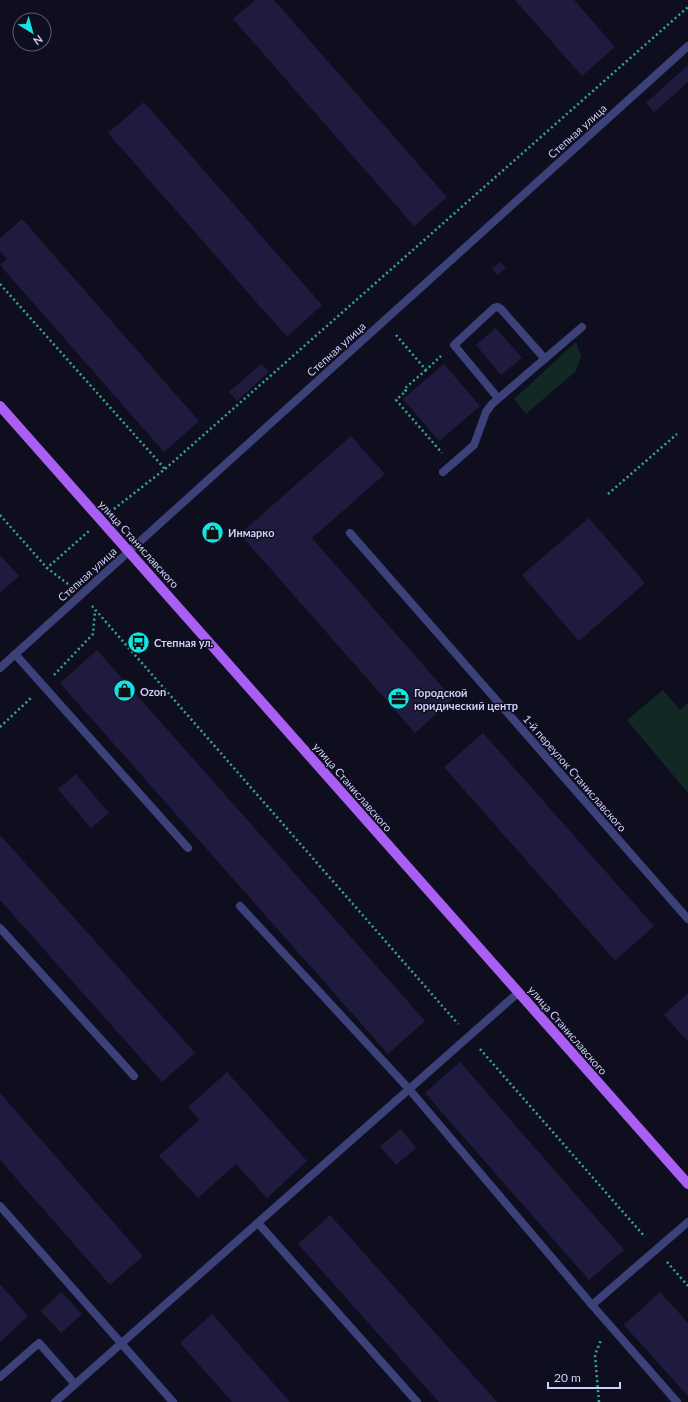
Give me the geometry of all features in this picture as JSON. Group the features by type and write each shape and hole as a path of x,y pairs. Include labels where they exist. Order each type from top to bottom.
{"main road":[{"name":"улица Станиславского","path":"0,406 129,550 688,1184"}],"street":[{"name":"Степная улица","path":"0,668 688,46"},
{"path":"498,398 454,346 455,341 494,308 498,307 545,359"},
{"path":"443,472 474,445 486,412 498,398 582,327"},
{"name":"1-й переулок Станиславского","path":"350,533 688,919"},
{"path":"15,654 188,848"},
{"path":"240,906 409,1089 592,1306 677,1402"},
{"path":"0,928 134,1076"},
{"path":"54,1402 519,992"},
{"path":"0,1206 173,1402"},
{"path":"592,1306 688,1222"},
{"path":"258,1223 417,1402"},
{"path":"0,1377 39,1343 75,1384"}],"path":[{"path":"47,568 102,520 165,469 688,7"},
{"path":"0,284 165,469"},
{"path":"396,334 426,370"},
{"path":"452,464 396,400 406,391 404,389 454,346"},
{"path":"608,494 677,434"},
{"path":"0,516 47,568 81,594 688,1286"},
{"path":"600,1402 595,1355 608,1323"}],"green space":[{"path":"576,342 581,356 576,371 526,414 514,399"},
{"path":"663,690 680,710 688,703 688,793 627,720"}],"building":[{"path":"255,0 274,0 447,197 414,226 233,19"},
{"path":"515,0 574,0 615,47 582,76"},
{"path":"688,65 688,82 654,112 646,103"},
{"path":"144,102 322,305 287,337 108,133"},
{"path":"22,219 199,421 164,452 0,265 7,259 0,251 0,238"},
{"path":"500,262 506,268 497,275 492,269"},
{"path":"496,328 522,358 501,375 476,345"},
{"path":"261,364 269,372 237,401 229,392"},
{"path":"444,364 480,406 439,441 403,399"},
{"path":"351,436 385,474 312,538 453,699 415,733 240,534"},
{"path":"589,518 645,583 579,641 522,575"},
{"path":"0,555 19,576 0,593"},
{"path":"97,650 425,1021 388,1054 60,683"},
{"path":"483,733 654,926 615,961 444,767"},
{"path":"76,774 109,813 91,828 58,789"},
{"path":"0,835 195,1053 162,1082 0,900"},
{"path":"688,993 688,1042 664,1015"},
{"path":"460,1062 624,1250 589,1280 425,1093"},
{"path":"227,1072 307,1161 267,1198 236,1164 198,1198 159,1156 199,1120 188,1107"},
{"path":"0,1093 143,1256 110,1285 0,1160"},
{"path":"401,1129 416,1148 396,1165 380,1146"},
{"path":"330,1215 497,1402 439,1402 298,1244"},
{"path":"0,1284 28,1316 0,1342"},
{"path":"61,1292 82,1314 61,1333 41,1311"},
{"path":"660,1292 688,1323 688,1396 624,1325"},
{"path":"212,1314 290,1402 232,1402 180,1343"}],"place":[{"name":"Инмарко","path":"213,532"},
{"name":"Степная ул.","path":"138,642"},
{"name":"Ozon","path":"124,691"},
{"name":"Городской юридический центр","path":"398,698"}]}
